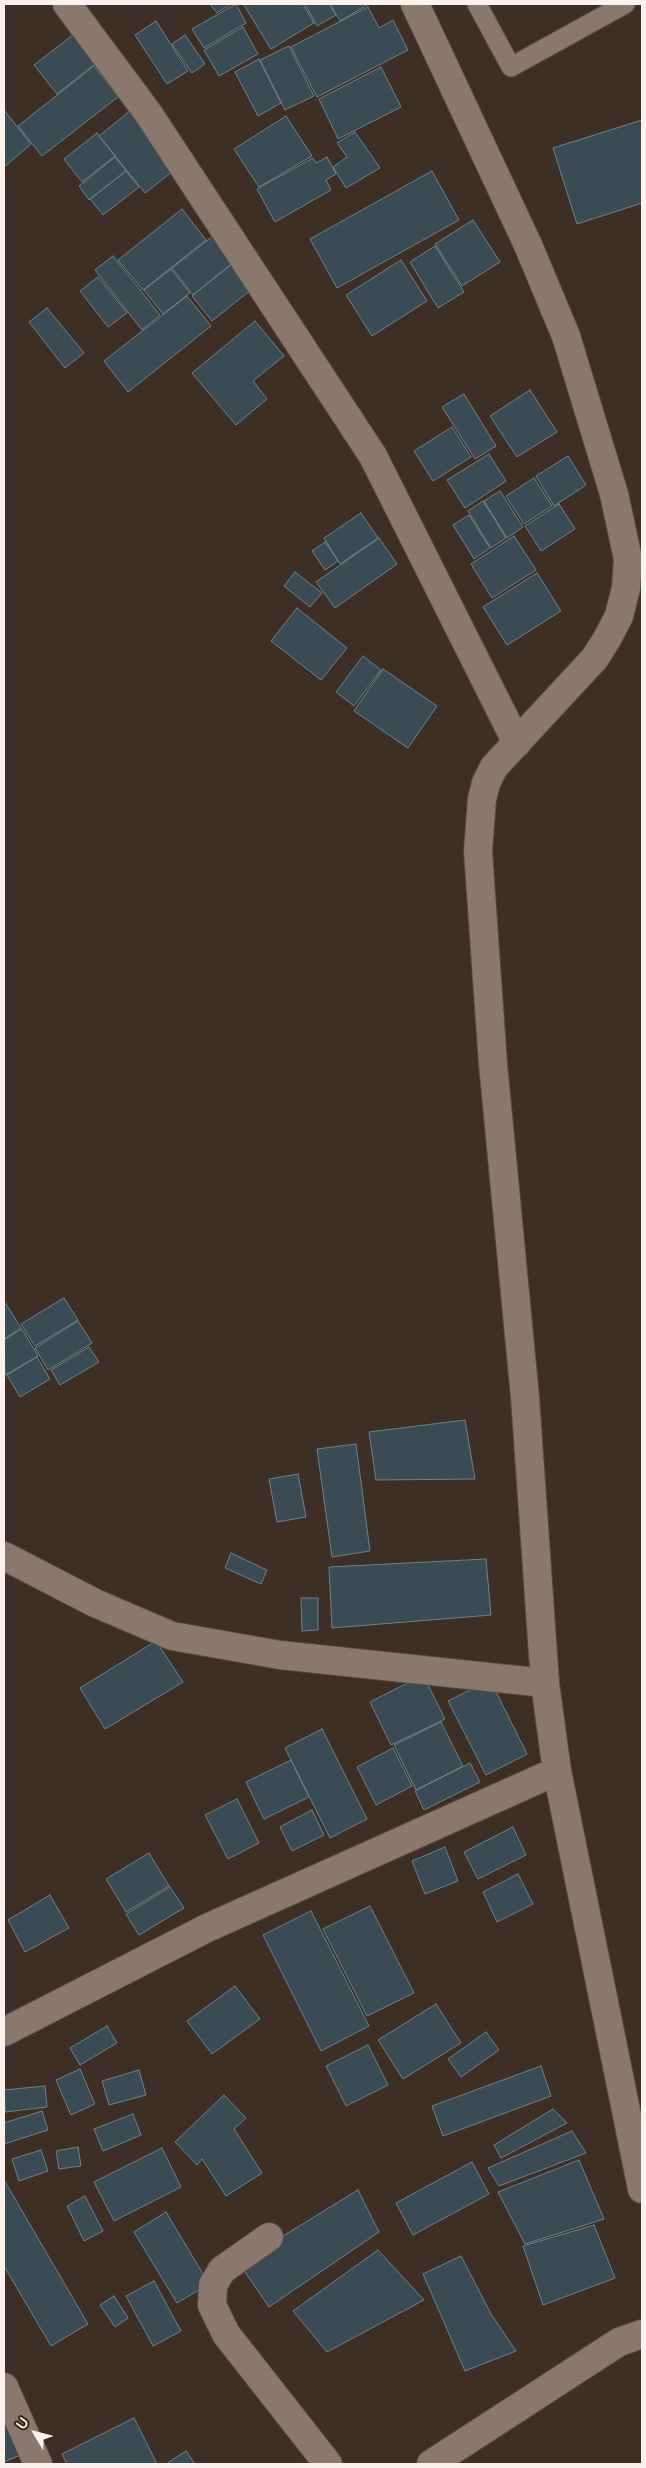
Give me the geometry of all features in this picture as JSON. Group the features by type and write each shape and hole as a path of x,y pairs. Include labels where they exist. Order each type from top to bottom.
{"street":[{"path":"67,4 148,113 373,456 517,743"},
{"path":"416,4 528,245 566,336 614,494 628,558 626,588 619,616 595,658 494,767 486,783 482,799 478,851 494,1064 525,1397 545,1683 557,1771 642,2189"},
{"path":"4,1556 95,1603 172,1636 280,1655 545,1683"},
{"path":"4,2032 207,1928 557,1771"},
{"path":"269,2238 222,2270 213,2285 212,2304 226,2334 328,2464"},
{"path":"431,2464 619,2342 642,2334"},
{"path":"4,2387 10,2421 38,2464"}],"lane":[{"path":"478,4 511,66 625,4"}],"building":[{"path":"210,4 231,4 217,13"},
{"path":"236,4 246,23 204,48 192,29"},
{"path":"245,4 303,4 314,23 271,49"},
{"path":"305,4 329,4 336,15 317,26"},
{"path":"330,4 369,4 340,21"},
{"path":"368,7 379,28 393,20 408,50 317,97 291,47"},
{"path":"156,21 188,71 167,84 135,35"},
{"path":"243,27 258,54 219,76 204,50"},
{"path":"74,34 96,63 57,94 34,65"},
{"path":"185,35 205,64 192,73 172,44"},
{"path":"289,46 314,96 285,110 260,60"},
{"path":"259,59 281,103 258,116 235,72"},
{"path":"94,66 118,97 42,156 18,126"},
{"path":"381,67 401,107 338,139 319,99"},
{"path":"4,110 31,144 4,167"},
{"path":"131,110 177,168 145,193 99,136"},
{"path":"286,116 312,156 259,187 234,149"},
{"path":"642,120 642,203 577,224 553,148"},
{"path":"355,132 380,168 346,188 333,167 347,157 337,143"},
{"path":"97,133 115,156 82,182 64,159"},
{"path":"115,157 126,171 89,200 79,186"},
{"path":"327,157 336,174 326,180 331,190 275,222 257,189 313,158 316,163"},
{"path":"126,171 139,187 103,215 90,199"},
{"path":"432,171 459,220 337,288 310,239"},
{"path":"182,209 206,240 143,290 118,260"},
{"path":"473,220 500,262 462,286 435,244"},
{"path":"213,236 234,262 193,295 172,268"},
{"path":"435,246 464,292 438,308 410,262"},
{"path":"113,256 160,315 142,330 95,270"},
{"path":"238,259 258,284 212,321 192,296"},
{"path":"401,260 427,301 372,336 346,295"},
{"path":"171,269 190,293 163,314 144,290"},
{"path":"98,277 127,313 108,327 80,291"},
{"path":"187,296 211,326 128,392 104,361"},
{"path":"47,308 84,353 65,368 29,322"},
{"path":"255,321 284,356 253,381 267,399 236,425 192,373"},
{"path":"530,390 557,432 517,457 490,416"},
{"path":"464,394 496,446 475,459 442,407"},
{"path":"452,427 471,457 433,481 414,451"},
{"path":"489,454 506,481 465,508 447,480"},
{"path":"568,456 586,485 554,506 536,476"},
{"path":"534,478 552,506 524,524 506,496"},
{"path":"500,491 523,527 507,538 484,501"},
{"path":"483,501 506,538 491,548 468,511"},
{"path":"559,504 575,529 541,551 525,526"},
{"path":"361,513 378,538 340,564 324,538"},
{"path":"469,515 490,548 474,559 453,525"},
{"path":"514,536 536,570 492,598 471,564"},
{"path":"379,538 397,564 335,608 316,582"},
{"path":"325,542 338,561 325,570 312,551"},
{"path":"295,572 322,593 310,607 284,586"},
{"path":"537,573 561,611 507,645 483,607"},
{"path":"297,608 347,648 321,680 271,641"},
{"path":"363,656 381,670 354,706 336,692"},
{"path":"383,669 437,706 408,748 354,711"},
{"path":"64,1298 78,1320 35,1346 21,1324"},
{"path":"6,1304 21,1328 4,1339 4,1305"},
{"path":"78,1321 92,1343 48,1370 35,1348"},
{"path":"22,1329 38,1356 5,1375 4,1340"},
{"path":"89,1347 99,1362 60,1385 51,1370"},
{"path":"37,1357 50,1379 20,1397 7,1375"},
{"path":"465,1420 475,1479 376,1480 369,1432"},
{"path":"356,1444 370,1551 332,1557 317,1449"},
{"path":"298,1474 306,1517 277,1522 269,1479"},
{"path":"231,1553 267,1570 261,1584 225,1568"},
{"path":"486,1559 491,1615 332,1628 329,1567"},
{"path":"301,1598 318,1598 318,1630 302,1631"},
{"path":"156,1641 183,1682 105,1729 80,1688"},
{"path":"423,1675 445,1719 391,1745 370,1702"},
{"path":"490,1680 527,1754 486,1775 448,1701"},
{"path":"441,1722 463,1766 416,1790 394,1745"},
{"path":"322,1729 367,1819 330,1838 285,1748"},
{"path":"393,1748 412,1786 376,1805 357,1767"},
{"path":"291,1760 309,1797 264,1819 246,1782"},
{"path":"470,1763 480,1782 424,1810 415,1791"},
{"path":"237,1799 259,1843 228,1859 205,1815"},
{"path":"312,1810 324,1835 292,1851 280,1827"},
{"path":"513,1827 526,1855 478,1879 464,1852"},
{"path":"445,1847 458,1881 425,1894 412,1861"},
{"path":"149,1853 169,1886 126,1912 106,1879"},
{"path":"518,1874 533,1904 497,1922 483,1892"},
{"path":"170,1887 184,1908 139,1935 126,1914"},
{"path":"50,1895 69,1928 25,1952 8,1920"},
{"path":"370,1906 414,1993 367,2016 323,1929"},
{"path":"311,1911 369,2026 321,2051 263,1935"},
{"path":"235,1986 260,2019 212,2054 187,2021"},
{"path":"436,2004 461,2043 403,2079 378,2040"},
{"path":"107,2026 117,2043 80,2065 70,2048"},
{"path":"486,2032 499,2050 461,2077 448,2059"},
{"path":"368,2045 388,2085 346,2106 326,2066"},
{"path":"541,2066 551,2096 443,2136 432,2106"},
{"path":"80,2069 95,2104 71,2115 56,2080"},
{"path":"139,2070 146,2095 109,2105 102,2081"},
{"path":"45,2086 47,2107 5,2112 4,2090"},
{"path":"224,2095 246,2118 234,2129 262,2173 226,2196 202,2159 197,2165 175,2142"},
{"path":"553,2109 567,2123 501,2158 494,2145"},
{"path":"42,2111 48,2130 4,2144 4,2123"},
{"path":"133,2114 141,2135 103,2151 94,2129"},
{"path":"572,2131 586,2153 499,2186 488,2168"},
{"path":"78,2147 81,2166 59,2169 56,2151"},
{"path":"162,2148 181,2187 114,2221 94,2182"},
{"path":"41,2150 48,2171 19,2181 12,2159"},
{"path":"579,2160 604,2219 525,2244 498,2192"},
{"path":"472,2162 489,2194 413,2235 396,2203"},
{"path":"4,2180 88,2324 51,2346 4,2266"},
{"path":"358,2190 379,2232 269,2307 239,2263"},
{"path":"85,2196 103,2231 84,2241 67,2206"},
{"path":"166,2212 209,2284 177,2303 134,2232"},
{"path":"594,2225 615,2278 543,2305 523,2246"},
{"path":"378,2250 424,2300 327,2352 293,2311"},
{"path":"461,2256 491,2314 516,2351 465,2371 423,2274"},
{"path":"154,2281 181,2331 153,2346 126,2296"},
{"path":"114,2296 128,2318 115,2327 100,2305"},
{"path":"134,2418 157,2464 67,2464 62,2454"},
{"path":"11,2427 23,2454 4,2462 4,2430"},
{"path":"186,2451 195,2464 166,2464"}]}
